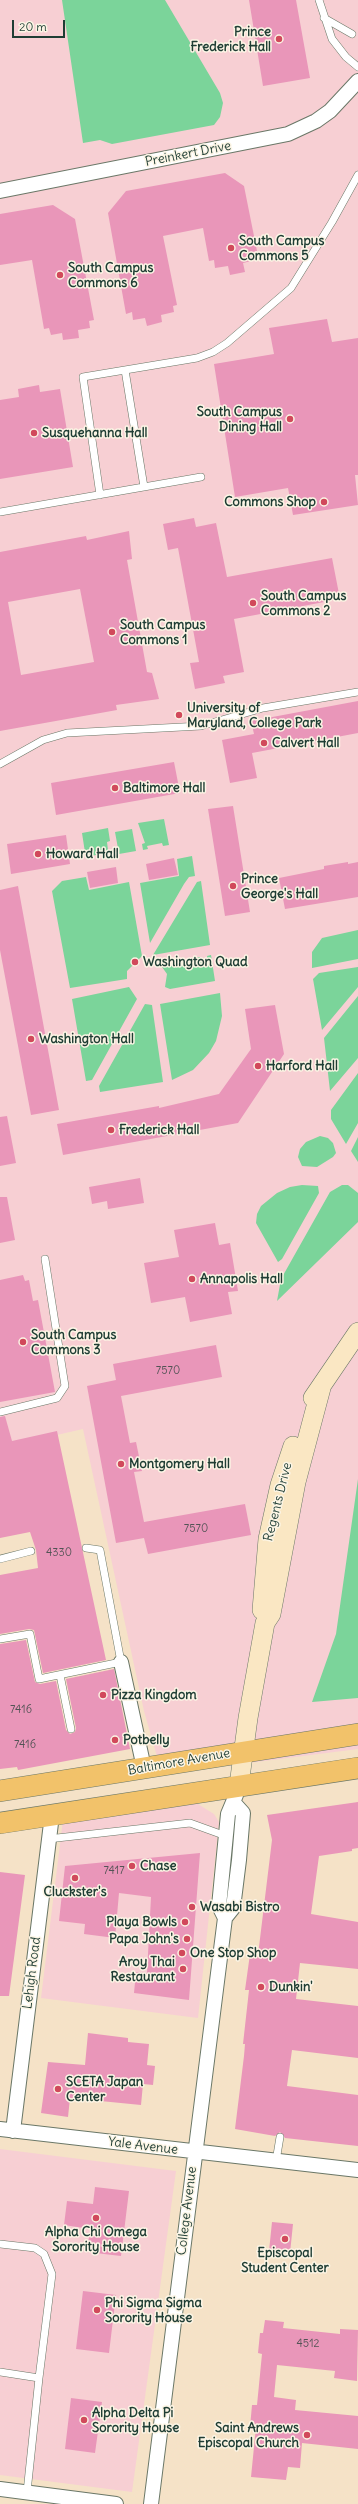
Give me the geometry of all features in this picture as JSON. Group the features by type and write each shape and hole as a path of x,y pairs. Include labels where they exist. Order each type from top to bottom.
{"main road":[{"name":"Baltimore Avenue","path":"0,1791 242,1751 358,1734"},
{"path":"0,1823 52,1815 236,1794 358,1768"}],"street":[{"name":"Preinkert Drive","path":"0,191 288,134 316,121 330,111 358,81"},
{"name":"Regents Drive","path":"236,1794 242,1751 265,1623 270,1614 298,1475 320,1388 341,1354 358,1332"},
{"path":"121,1662 144,1768"},
{"name":"College Avenue","path":"225,1918 219,1906 228,1814 236,1794"},
{"name":"College Avenue","path":"151,2504 194,2153 225,1918 233,1908 242,1821 242,1813 236,1794"},
{"name":"Lehigh Road","path":"6,2130 52,1815"},
{"name":"Yale Avenue","path":"6,2130 194,2153 358,2170"},
{"path":"0,2489 116,2504"}],"lane":[{"path":"319,0 324,18 339,48 358,67"},
{"path":"324,18 352,34"},
{"path":"100,495 83,377 197,358 213,352 264,313 298,278 358,175"},
{"path":"125,370 144,487"},
{"path":"0,512 201,477"},
{"path":"0,764 43,740 67,733 201,726 263,708 358,692"},
{"path":"0,1412 57,1398 65,1386 45,1259"},
{"path":"0,1639 30,1634 39,1679 121,1662 100,1550 86,1548"},
{"path":"0,1559 31,1552"},
{"path":"60,1675 71,1729"},
{"path":"48,1839 190,1823 226,1836"},
{"path":"276,2161 280,2137"},
{"path":"0,2244 36,2248 44,2254 52,2274 27,2492"},
{"path":"0,2372 39,2378"}],"shaded area":[{"name":"University of Maryland, College Park","path":"0,0 358,0 358,1749 209,1768 158,1760 144,1711 83,1429 0,1448"},
{"path":"193,1801 214,1814 219,1822 198,2018 41,1998 63,1820"},
{"path":"0,2149 176,2171 132,2492 0,2475"}],"green space":[{"path":"62,0 165,0 220,93 223,103 220,117 214,125 112,144 100,140 83,143"},
{"path":"164,819 169,845 163,846 162,843 147,846 148,849 143,850 142,844 145,843 138,823"},
{"path":"108,828 110,841 107,842 108,850 111,850 112,855 107,856 106,853 91,856 91,858 86,859 82,833"},
{"path":"132,829 136,851 119,854 115,832"},
{"path":"192,856 195,876 189,877 184,884 150,943 140,883 179,876 177,859"},
{"path":"86,877 89,890 129,882 142,956 127,971 127,979 70,988 52,891 62,881"},
{"path":"201,881 210,945 153,955 197,882"},
{"path":"358,930 358,959 312,968 312,952 322,938"},
{"path":"211,955 215,981 170,989 165,987 167,974 162,967 166,966 165,964 200,957 201,962 208,961 207,956"},
{"path":"358,967 358,987 322,1030 313,979 319,973"},
{"path":"129,987 137,999 92,1080 86,1081 72,999"},
{"path":"220,993 222,1016 216,1041 209,1053 193,1070 172,1080 160,1004"},
{"path":"358,996 358,1058 330,1091 324,1038"},
{"path":"145,1004 152,1005 163,1082 100,1092 99,1086"},
{"path":"358,1073 358,1123 346,1144 331,1119 331,1110"},
{"path":"320,1136 328,1138 333,1143 336,1153 333,1157 317,1167 302,1166 298,1157 300,1149 306,1142"},
{"path":"358,1137 358,1162 351,1151"},
{"path":"302,1185 318,1186 319,1193 282,1259 278,1262 256,1223 257,1214 261,1206 277,1193 290,1187"},
{"path":"342,1185 348,1185 358,1193 358,1222 277,1301 281,1279 330,1192"},
{"path":"358,1479 358,1698 312,1702 336,1634"}],"building":[{"name":"Prince Frederick Hall","path":"249,0 296,0 310,78 263,86"},
{"name":"South Campus Commons 5","path":"225,173 244,186 257,251 253,252 255,260 243,263 245,272 230,275 228,266 215,268 214,260 209,261 203,228 163,236 177,305 173,306 174,312 161,315 162,322 147,326 145,318 133,320 132,312 126,314 108,213 126,191"},
{"name":"South Campus Commons 6","path":"53,205 75,219 94,320 89,321 90,328 78,330 79,338 63,340 62,333 51,335 49,328 44,329 32,260 0,265 0,214"},
{"name":"South Campus Dining Hall","path":"327,319 332,342 358,338 358,475 355,475 358,505 293,515 288,488 235,497 214,364 274,354 269,328"},
{"name":"Susquehanna Hall","path":"39,385 40,392 60,389 73,467 0,479 0,400 19,397 18,389"},
{"name":"South Campus Commons 2","path":"194,518 196,527 216,523 227,577 332,558 340,599 234,619 244,672 223,676 225,683 195,689 190,663 199,662 178,548 168,550 163,524"},
{"name":"South Campus Commons 1","path":"129,531 132,559 127,560 147,672 152,673 159,699 116,705 117,710 0,731 0,552 86,536 87,540","holes":["80,589 94,662 21,675 8,602"]},
{"name":"Calvert Hall","path":"358,701 358,733 252,753 257,778 230,783 222,740 254,734 251,721"},
{"name":"Baltimore Hall","path":"174,762 180,793 56,815 51,783"},
{"name":"Prince George's Hall","path":"233,806 250,912 225,916 208,809"},
{"name":"Howard Hall","path":"66,835 70,864 11,874 7,844"},
{"path":"174,858 178,875 149,880 146,864"},
{"path":"348,862 348,864 358,862 358,897 285,909 279,878 324,869 324,866"},
{"path":"116,867 118,883 90,888 87,872"},
{"name":"Washington Hall","path":"18,886 59,1110 31,1115 0,950 0,890"},
{"path":"275,1005 284,1054 238,1123 63,1155 57,1124 159,1106 159,1108 219,1094 251,1049 245,1009"},
{"path":"7,1116 16,1163 0,1166 0,1117"},
{"path":"140,1178 144,1203 108,1209 107,1201 92,1204 89,1187"},
{"path":"0,1197 7,1197 15,1240 0,1243"},
{"name":"Annapolis Hall","path":"215,1223 219,1245 230,1243 238,1291 228,1292 232,1314 190,1322 185,1297 151,1303 144,1263 179,1257 174,1230"},
{"name":"South Campus Commons 3","path":"23,1275 25,1281 29,1280 33,1301 38,1300 55,1392 0,1402 0,1280"},
{"path":"216,1345 222,1377 121,1396 130,1443 136,1442 142,1471 134,1472 144,1522 245,1504 251,1535 148,1554 144,1538 116,1543 87,1386 116,1380 113,1364"},
{"path":"5,1416 12,1441 57,1431 106,1660 43,1673 34,1630 29,1629 0,1634 0,1575 38,1568 36,1550 30,1532 0,1538 0,1417"},
{"path":"26,1640 35,1682 40,1684 56,1681 66,1730 70,1734 75,1732 76,1728 66,1679 114,1669 130,1749 18,1770 17,1767 0,1769 0,1644"},
{"path":"358,1802 358,1848 352,1849 352,1851 319,1856 311,1914 358,1922 358,1969 300,1963 296,1999 358,2006 358,2058 292,2050 287,2086 358,2095 358,2146 285,2138 280,2132 275,2136 235,2129 244,2056 245,2044 243,2044 249,1990 245,1990 250,1954 258,1955 272,1840 267,1815"},
{"path":"200,1853 189,2000 134,1993 136,1972 147,1973 151,1897 119,1893 115,1938 84,1934 85,1924 59,1921 65,1866"},
{"path":"0,1872 25,1875 9,1996 0,1996"},
{"path":"88,2033 128,2038 128,2042 149,2044 147,2065 155,2066 153,2085 143,2084 141,2105 70,2098 68,2117 41,2113 48,2062 85,2065"},
{"name":"Alpha Chi Omega Sorority House","path":"95,2187 129,2191 121,2256 87,2252 90,2229 64,2225 67,2201 93,2204"},
{"name":"Episcopal Student Center","path":"272,2222 293,2224 290,2253 269,2251"},
{"name":"Phi Sigma Sigma Sorority House","path":"83,2291 116,2295 109,2353 76,2349"},
{"path":"265,2320 284,2322 283,2328 340,2334 340,2329 358,2330 357,2381 334,2378 335,2371 277,2365 274,2397 296,2400 295,2410 358,2416 358,2449 302,2443 300,2468 288,2467 286,2480 251,2477 256,2427 250,2427 252,2405 257,2405 262,2354 258,2353 260,2333 263,2333"},
{"name":"Alpha Delta Pi Sorority House","path":"71,2398 102,2402 95,2453 65,2449"}],"place":[{"name":"Prince Frederick Hall","path":"279,39"},
{"name":"South Campus Commons 5","path":"231,248"},
{"name":"South Campus Commons 6","path":"60,275"},
{"name":"South Campus Dining Hall","path":"290,419"},
{"name":"Susquehanna Hall","path":"34,433"},
{"name":"Commons Shop","path":"324,502"},
{"name":"South Campus Commons 2","path":"253,603"},
{"name":"South Campus Commons 1","path":"112,632"},
{"name":"University of Maryland, College Park","path":"179,715"},
{"name":"Calvert Hall","path":"264,743"},
{"name":"Baltimore Hall","path":"115,788"},
{"name":"Howard Hall","path":"38,854"},
{"name":"Prince George's Hall","path":"233,886"},
{"name":"Washington Quad","path":"135,962"},
{"name":"Washington Hall","path":"31,1039"},
{"name":"Harford Hall","path":"258,1066"},
{"name":"Frederick Hall","path":"111,1130"},
{"name":"Annapolis Hall","path":"192,1279"},
{"name":"South Campus Commons 3","path":"23,1342"},
{"name":"Montgomery Hall","path":"121,1464"},
{"name":"Pizza Kingdom","path":"103,1695"},
{"name":"Potbelly","path":"115,1740"},
{"name":"Chase","path":"132,1866"},
{"name":"Cluckster's","path":"75,1878"},
{"name":"Wasabi Bistro","path":"192,1907"},
{"name":"Playa Bowls","path":"185,1922"},
{"name":"Papa John's","path":"187,1939"},
{"name":"One Stop Shop","path":"182,1953"},
{"name":"Aroy Thai Restaurant","path":"183,1969"},
{"name":"Dunkin'","path":"261,1987"},
{"name":"SCETA Japan Center","path":"58,2089"},
{"name":"Alpha Chi Omega Sorority House","path":"96,2218"},
{"name":"Episcopal Student Center","path":"285,2239"},
{"name":"Phi Sigma Sigma Sorority House","path":"97,2310"},
{"name":"Alpha Delta Pi Sorority House","path":"84,2420"},
{"name":"Saint Andrews Episcopal Church","path":"307,2435"}]}
